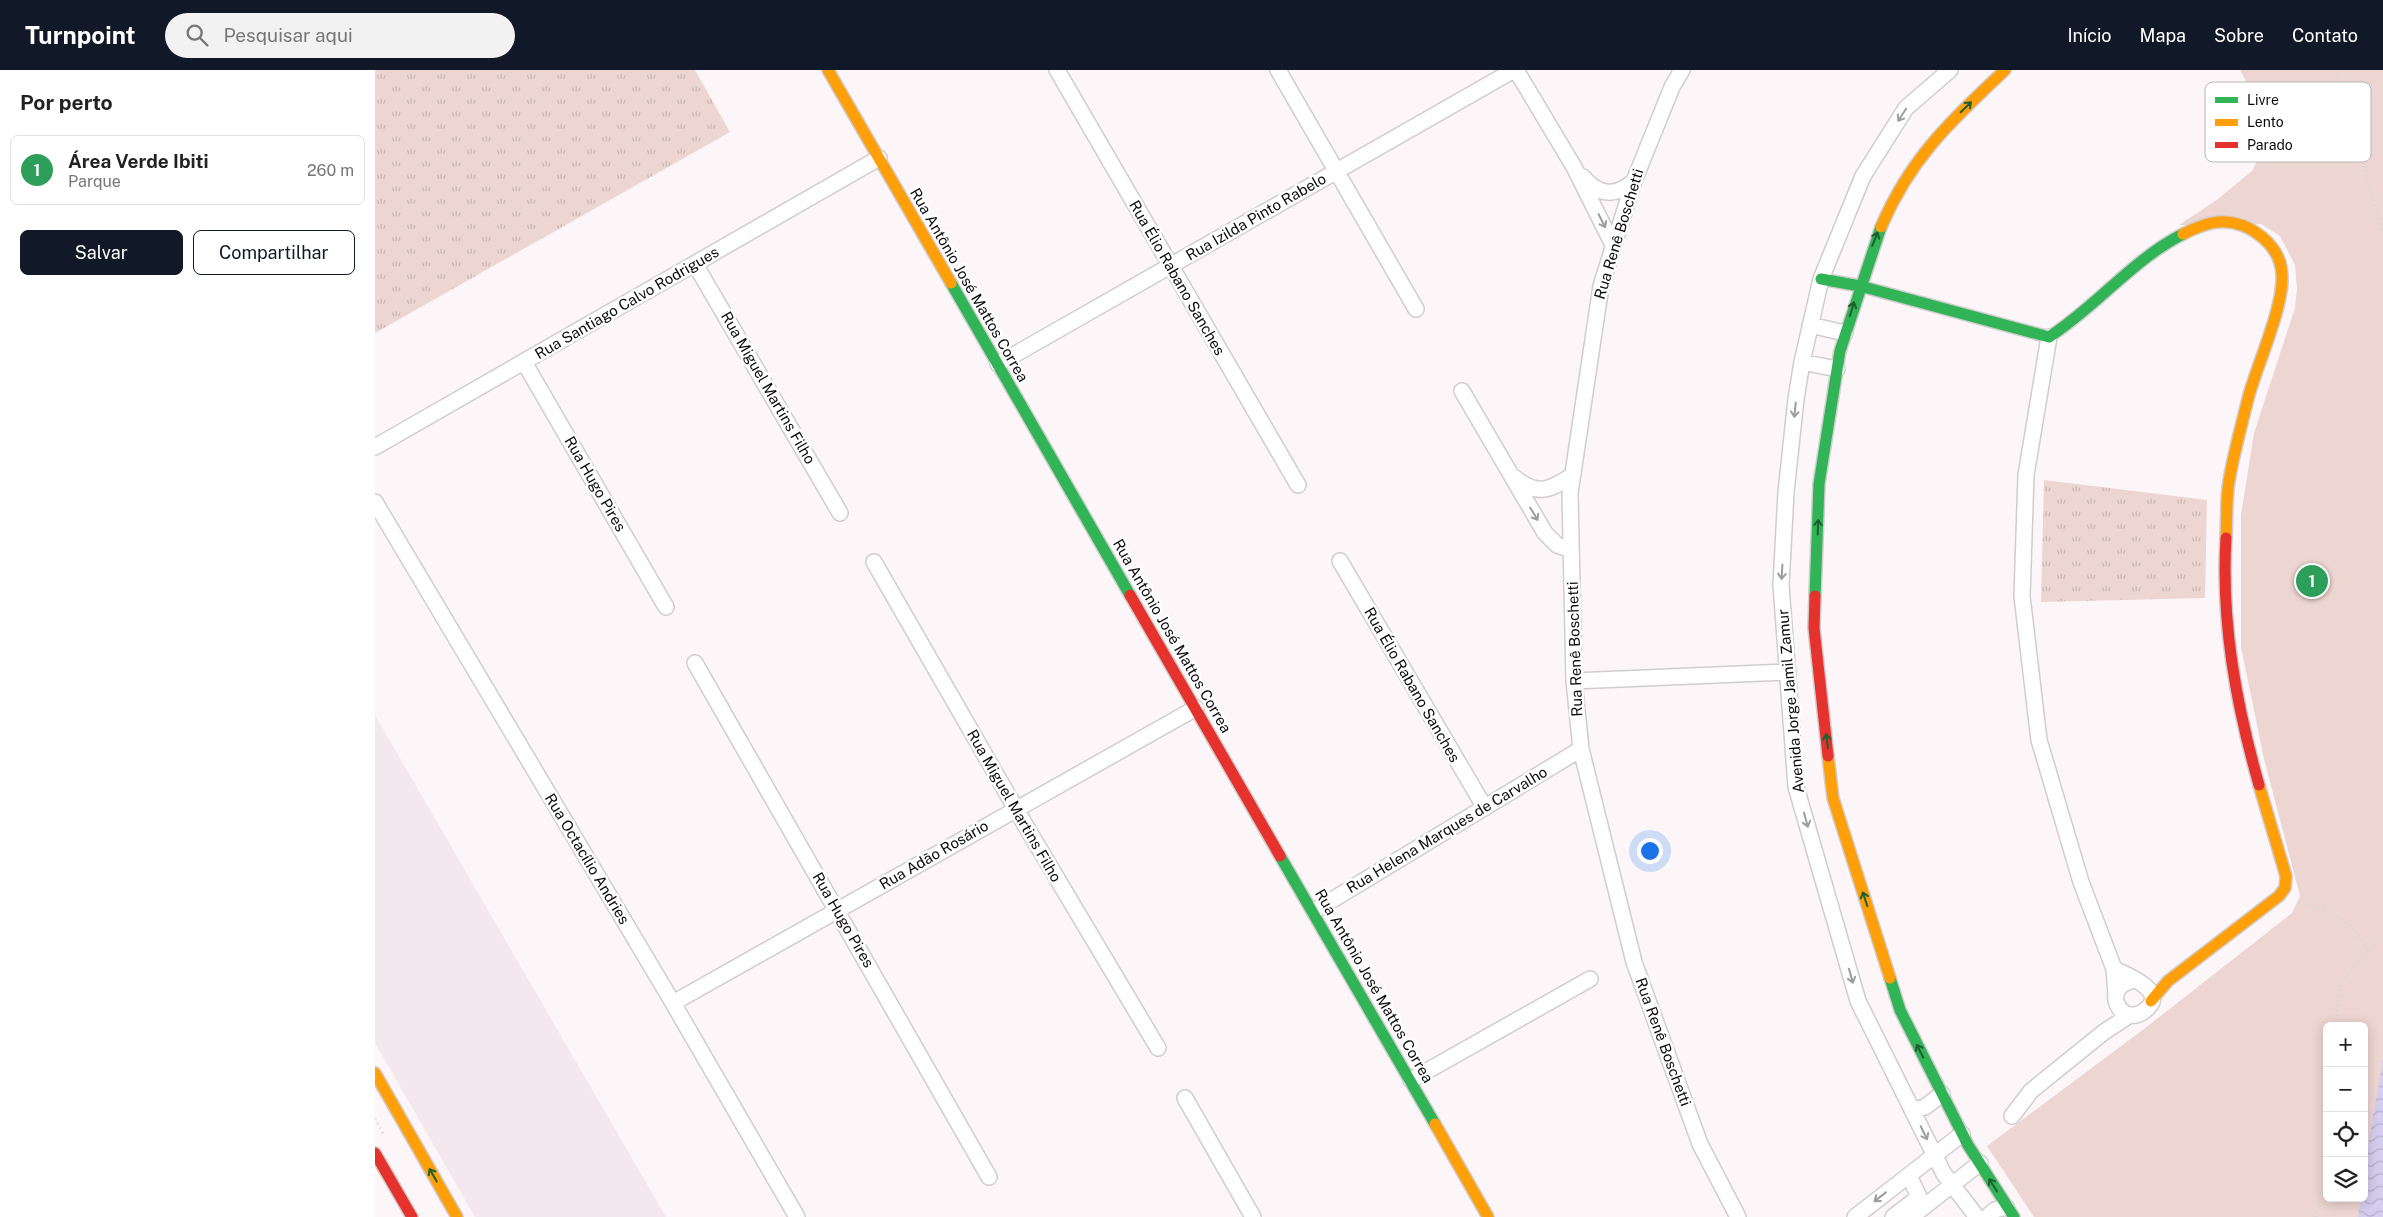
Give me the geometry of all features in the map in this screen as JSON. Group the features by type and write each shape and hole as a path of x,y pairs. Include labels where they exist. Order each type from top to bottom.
{"street":[{"name":"Rua Antônio José Mattos Correa","path":"828,70 1314,911 1488,1217"},
{"name":"Rua Élio Rabano Sanches","path":"1057,70 1299,485"},
{"path":"1278,70 1415,309"},
{"name":"Rua Izilda Pinto Rabelo","path":"998,364 1515,70"},
{"path":"1515,70 1574,167 1613,244"},
{"name":"Rua Renê Boschetti","path":"1682,70 1672,87 1634,181 1601,286 1570,493 1574,681 1581,749 1634,962 1700,1144 1739,1217"},
{"name":"Avenida Jorge Jamil Zamur","path":"1950,70 1906,108 1863,176 1821,280 1801,362 1786,492 1781,585 1796,788 1858,1000 1935,1155 1952,1184 1977,1217"},
{"name":"Avenida Jorge Jamil Zamur","path":"2005,70 1941,131 1909,171 1885,217 1860,286 1845,333 1837,369 1819,484 1814,628 1833,798 1900,1010 1962,1134 2010,1212"},
{"name":"Rua Santiago Calvo Rodrigues","path":"375,447 879,158"},
{"path":"1574,167 1591,186 1605,192 1623,191 1634,181"},
{"path":"2012,1116 2031,1091 2104,1032 2130,1016 2139,1015 2147,1010 2151,1001 2168,981 2279,896 2285,888 2286,876 2251,756 2235,685 2225,614 2224,565 2229,482 2249,395 2281,292 2284,276 2281,263 2274,248 2259,234 2241,224 2219,223 2190,229 2160,246 2087,310 2049,337 2026,475 2022,596 2039,740 2081,882 2114,969 2116,999 2121,1011 2130,1016"},
{"name":"Rua Miguel Martins Filho","path":"695,264 840,513"},
{"path":"1821,280 1860,286 2049,337"},
{"path":"1810,325 1845,333"},
{"name":"Rua Hugo Pires","path":"524,362 666,607"},
{"path":"1801,362 1837,369"},
{"path":"1462,391 1545,533 1557,545 1571,550"},
{"path":"1509,472 1526,487 1545,490 1573,475"},
{"name":"Rua Octacílio Andries","path":"375,502 673,1003 797,1217"},
{"name":"Rua Élio Rabano Sanches","path":"1340,561 1485,808"},
{"name":"Rua Miguel Martins Filho","path":"874,562 1016,809 1158,1048"},
{"name":"Rua Hugo Pires","path":"695,663 989,1177"},
{"path":"1574,681 1788,672"},
{"name":"Rua Adão Rosário","path":"673,1003 1196,708"},
{"name":"Rua Helena Marques de Carvalho","path":"1314,911 1581,749"},
{"path":"2114,969 2140,982 2151,992 2151,1001"},
{"path":"1411,1080 1589,979"},
{"path":"2104,1032 2119,987 2126,981 2168,981"},
{"path":"375,1073 457,1217"},
{"path":"1913,1110 1925,1107 1942,1094"},
{"path":"1185,1098 1253,1217"},
{"path":"1855,1217 1962,1134"},
{"path":"375,1153 379,1165 412,1217"},
{"path":"1911,1217 1980,1163"},
{"path":"1893,1217 1919,1197 1912,1182 1906,1178"},
{"name":"Avenida Jorge Jamil Zamur","path":"1987,1217 1995,1210 2010,1212"}],"path":[{"path":"2363,162 2383,233"},
{"path":"2279,896 2326,910 2357,931 2369,951"},
{"path":"2336,1022 2340,982 2369,951 2383,941"},
{"path":"2315,1217 2323,1186"}],"shaded area":[{"path":"375,715 666,1217 475,1217 375,1043"}],"green space":[{"path":"375,70 695,70 730,132 375,333"},
{"path":"2240,70 2383,70 2383,1217 2034,1217 1987,1146 2144,1029 2292,913 2300,896 2264,759 2241,647 2241,515 2254,433 2295,308 2297,289 2295,265 2280,236 2261,224 2179,225 2218,199 2253,170 2256,162 2371,162 2371,82 2246,82"},
{"path":"2044,480 2207,500 2205,598 2041,602"}],"water":[{"path":"2383,1059 2383,1217 2358,1217 2360,1202 2368,1202 2368,1146"}],"traffic: fast":[{"path":"1815,596 1819,484 1840,351 1881,227"},
{"path":"1821,279 1860,286 2049,337 2083,312 2147,257 2183,234"},
{"path":"951,283 1130,595"},
{"path":"1280,856 1435,1124"},
{"path":"1890,978 1900,1010 1968,1145 2014,1217"}],"traffic: slow":[{"path":"828,70 951,283"},
{"path":"1881,227 1905,180 1934,141 2005,70"},
{"path":"2183,234 2200,226 2218,222 2241,225 2261,236 2269,244 2276,253 2282,275 2282,288 2275,318 2249,395 2233,459 2227,495 2226,538"},
{"path":"1828,756 1833,798 1890,978"},
{"path":"2151,1001 2168,981 2279,896 2285,888 2286,876 2259,785"},
{"path":"375,1073 457,1217"},
{"path":"1435,1124 1488,1217"}],"traffic: jam":[{"path":"2226,538 2226,601 2232,663 2243,724 2259,785"},
{"path":"1130,595 1280,856"},
{"path":"1815,596 1814,628 1828,756"},
{"path":"375,1153 412,1217"}],"place":[{"name":"Área Verde Ibiti","path":"2312,581"}]}
